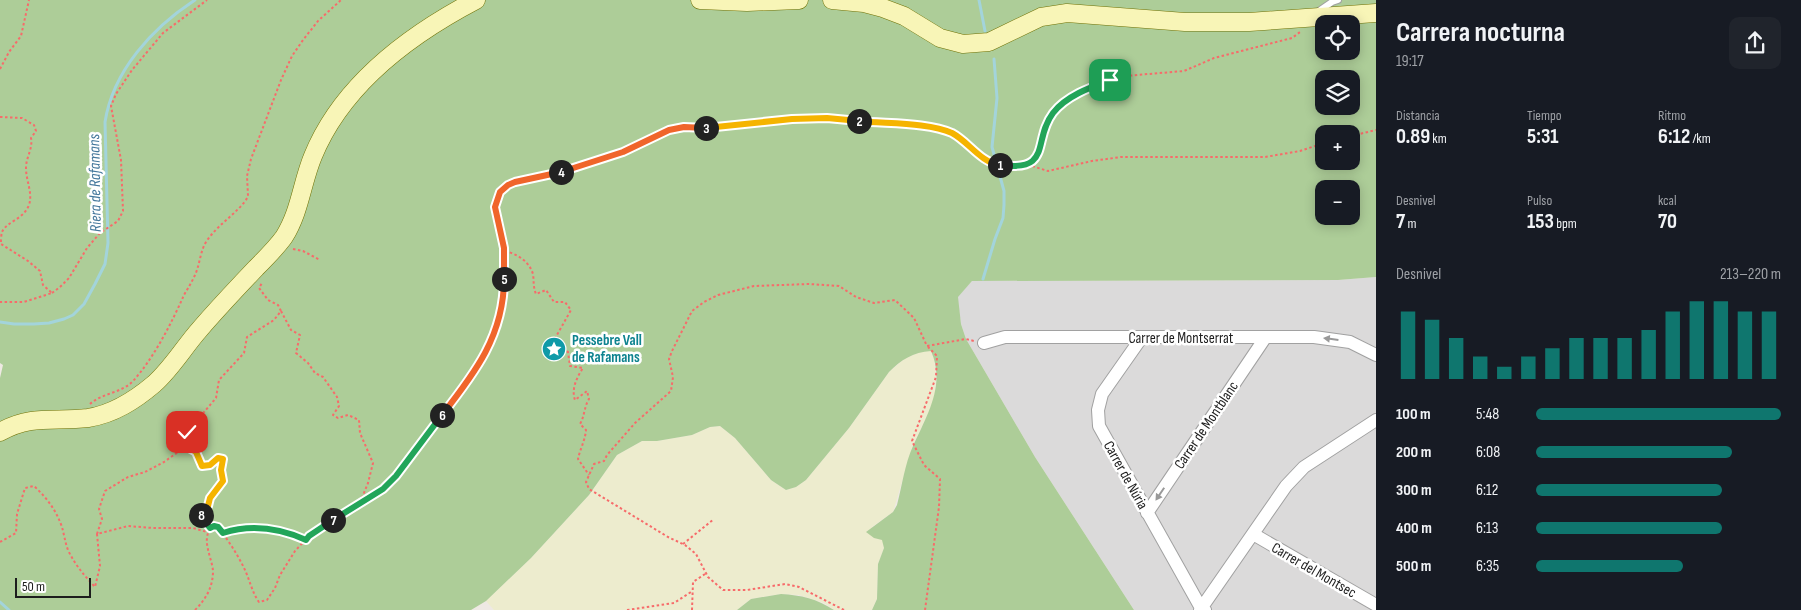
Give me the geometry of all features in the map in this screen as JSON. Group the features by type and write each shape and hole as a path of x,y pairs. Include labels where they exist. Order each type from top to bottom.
{"main road":[{"path":"0,432 15,424 30,420 73,419 112,411 134,400 156,382 200,329 284,238 296,212 316,150 335,117 357,88 389,57 436,23 476,0"},
{"path":"700,0 747,2 799,0"},
{"path":"832,0 864,3 883,8 904,16 940,38 963,44 990,42 1041,17 1067,13 1185,22 1305,24 1376,13"}],"street":[{"name":"Carrer de Montserrat","path":"984,343 1005,337 1314,337 1350,342 1376,355"},
{"name":"Carrer de Núria","path":"1142,337 1102,394 1098,410 1099,426 1202,609"},
{"name":"Carrer de Montblanc","path":"1147,513 1265,338"},
{"path":"1202,609 1286,486 1299,471 1376,420"},
{"name":"Carrer del Montsec","path":"1253,534 1373,606"},
{"path":"1373,606 1376,590"}],"lane":[{"path":"1305,24 1332,2 1338,0"}],"path":[{"path":"0,69 9,52 21,36 29,0"},
{"path":"0,302 24,302 52,293 68,278 87,248 100,233 118,221 123,211 121,160 111,106 116,94 132,70 163,33 207,0"},
{"path":"73,419 94,400 125,388 132,382 148,360 177,313 185,293 196,274 206,243 218,227 241,207 248,196 247,176 251,159 292,56 318,21 341,0"},
{"path":"1029,165 1035,159 1040,149 1052,114 1062,104 1097,85 1126,76 1184,71 1214,58 1292,38 1305,24"},
{"path":"0,117 22,118 34,125 36,131 31,138 32,146 26,167 27,184 31,194 29,205 23,216 2,232 1,244 40,271 43,285 52,293"},
{"path":"195,610 206,597 211,581 212,569 207,544 210,528 218,527 223,533 241,563 252,591 259,602 267,600 295,551 330,521 383,489 396,476 464,388 486,354 501,311 504,283 504,251 495,207 500,192 508,185 597,162 655,138 669,130 684,127 710,128 773,120 827,118 905,124 941,129 953,134 993,164 1029,165 1048,171 1092,161 1121,157 1265,157 1300,151 1315,146"},
{"path":"1360,134 1376,130"},
{"path":"288,251 294,248 320,260"},
{"path":"504,251 517,255 528,263 533,274 536,294 546,290 554,302 565,302 570,310 553,342 557,348 563,347 568,352 570,366 583,368 578,375 573,393 575,400 587,391 589,399 580,424 586,430 578,459 589,475"},
{"path":"263,282 258,288 268,300 278,305 291,330 300,334 296,353 308,363 315,373 323,377 337,397 339,406 333,415 338,418 348,415 359,420 360,433 373,462 368,483 358,505"},
{"path":"844,610 799,587 785,584 748,590 723,590 713,583 705,573 696,554 683,544 668,537 589,489 586,482 594,464 604,461 635,423 672,391 673,376 668,359 692,312 704,302 718,295 754,286 809,284 839,286 856,297 874,303 895,300 914,318 927,346 937,356 936,377 912,441 924,465 940,479 939,507 925,610"},
{"path":"0,542 16,533 17,514 25,488 34,486 46,497 55,510 67,548 77,567 95,587 100,566 97,534 102,519 99,509 105,491 128,477 145,472 164,462 178,452 187,432 216,398 219,380 244,353 247,337 274,320 281,311"},
{"path":"927,346 966,339 984,343"},
{"path":"182,444 196,452 202,466 210,465 218,458 223,459 221,470 223,481 201,514 202,521 210,528"},
{"path":"683,544 714,519"},
{"path":"97,534 128,526 193,528 208,532"},
{"path":"223,533 239,528 274,529 306,540"},
{"path":"692,610 692,582 705,573"},
{"path":"627,610 644,609 674,603 691,592"}],"shaded area":[{"path":"1376,277 1376,610 1134,610 1035,457 966,339 961,324 957,297 972,281 1338,280"}],"green space":[{"path":"0,0 1376,0 1376,277 1338,280 972,281 958,297 961,324 966,339 1035,457 1134,610 872,610 877,599 878,564 884,548 882,540 874,538 866,532 893,512 897,505 908,460 929,411 936,388 935,364 931,351 908,357 889,372 849,428 806,480 796,487 786,490 771,480 735,438 720,426 710,427 692,435 657,441 642,441 617,455 589,495 531,558 486,601 471,610 0,610 0,378 3,365 0,363"},
{"path":"922,351 931,351 934,359 935,395 933,404 913,445 893,512 872,527 883,540 884,548 878,564 877,599 872,610 834,610 824,603 799,595 781,594 751,599 737,610 494,610 486,601 531,558 589,495 617,455 642,441 657,441 692,435 710,427 720,426 735,438 771,480 786,490 796,487 806,480 849,428 889,372 904,359"},
{"path":"781,594 809,598 834,610 737,610 751,599"}],"waterway":[{"name":"Riera de Rafamans","path":"0,322 14,324 49,323 73,315 84,304 105,264 108,243 105,122 109,103 116,85 137,52 164,24 195,0"},
{"path":"979,0 985,31"},
{"path":"983,279 1003,218 1004,205 1004,191 992,147 997,98 994,59"},
{"path":"0,602 9,610"}],"place":[{"name":"Pessebre Vall de Rafamans","path":"554,349"}],"route":[{"path":"187,432 182,444 196,452 202,466 210,465 218,458 223,459 221,470 223,481 201,514 202,521 210,528 218,527 223,533 239,528 274,529 306,540 330,521 383,489 396,476 412,452 464,388 486,354 501,311 504,283 504,248 495,207 500,192 508,185 597,162 655,138 669,130 684,127 710,128 792,119 827,118 905,124 941,129 961,139 990,163 1010,167 1029,165 1035,159 1040,149 1052,114 1062,104 1075,96 1110,80"}]}
